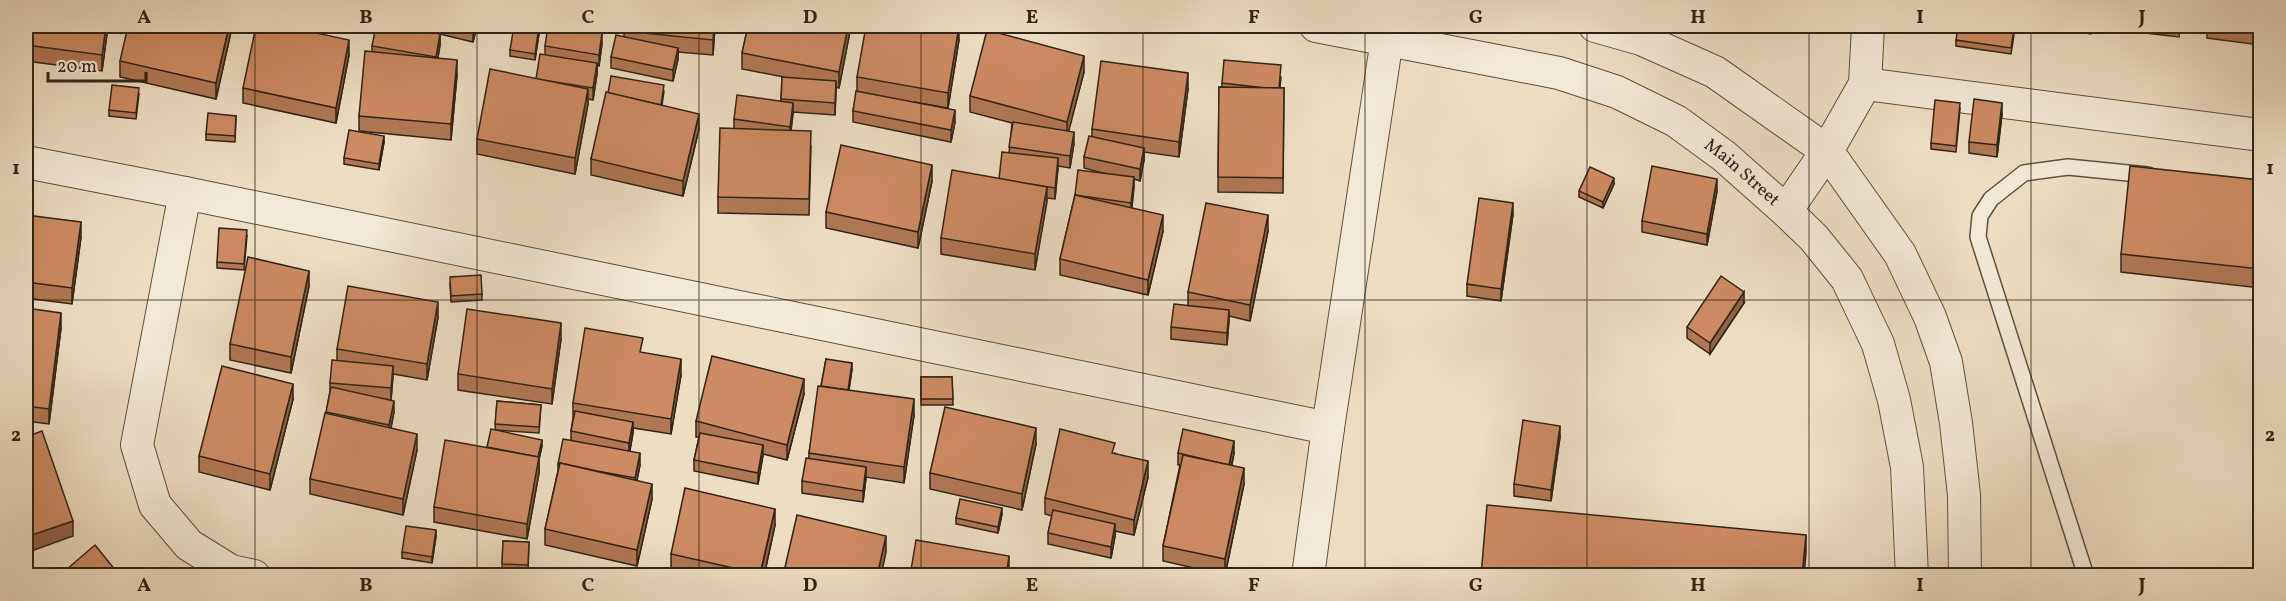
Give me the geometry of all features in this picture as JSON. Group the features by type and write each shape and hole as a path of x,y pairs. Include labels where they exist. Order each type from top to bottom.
{"street":[{"name":"Main Street","path":"1316,26 1387,32 1559,73 1617,92 1676,121 1724,156 1786,211 1814,238 1847,279 1878,344 1894,400 1907,467 1912,576"},
{"path":"1595,26 1641,39 1715,72 1827,151 1900,254 1929,316 1946,362 1964,495 1965,576"},
{"path":"1786,211 1827,151 1865,84 1868,26"},
{"path":"1308,576 1387,32"},
{"path":"1865,84 2260,135"},
{"path":"26,162 1328,428"},
{"path":"185,193 137,445 155,505 189,545 231,571 254,576"}],"lane":[{"path":"2086,576 1978,237 1980,216 1991,199 2024,173 2032,171 2068,166 2158,177"}],"building":[{"path":"26,26 106,26 102,55 26,45"},
{"path":"128,26 229,26 216,83 120,61"},
{"path":"256,26 284,26 349,40 336,108 243,88"},
{"path":"376,26 397,26 440,34 436,57 372,46"},
{"path":"452,26 474,26 473,30"},
{"path":"514,26 539,26 535,54 510,50"},
{"path":"548,26 602,33 599,55 545,46"},
{"path":"624,26 714,26 713,40 624,31"},
{"path":"748,26 848,26 839,72 742,53"},
{"path":"866,26 959,26 948,93 857,77"},
{"path":"1958,26 2014,29 2011,48 1956,40"},
{"path":"2260,26 2260,33 2207,27"},
{"path":"987,30 1084,56 1067,122 970,96"},
{"path":"616,35 678,48 673,70 611,57"},
{"path":"365,51 457,60 451,124 359,116"},
{"path":"540,54 597,63 593,88 536,79"},
{"path":"1224,60 1281,65 1279,88 1222,83"},
{"path":"1101,61 1188,73 1179,142 1092,129"},
{"path":"490,69 588,89 575,158 477,139"},
{"path":"611,76 664,85 661,105 608,93"},
{"path":"782,77 836,81 835,103 781,99"},
{"path":"112,85 139,88 136,113 109,110"},
{"path":"1219,87 1284,88 1283,178 1218,177"},
{"path":"856,91 955,110 951,130 853,111"},
{"path":"606,92 699,114 683,181 591,159"},
{"path":"737,95 793,103 790,127 734,119"},
{"path":"1974,99 2002,103 1997,145 1969,142"},
{"path":"1935,100 1960,103 1956,146 1931,143"},
{"path":"208,113 236,116 235,136 206,134"},
{"path":"1013,122 1074,132 1070,156 1009,147"},
{"path":"720,128 811,131 809,199 718,197"},
{"path":"349,130 384,136 379,164 344,158"},
{"path":"1089,136 1144,148 1140,169 1084,157"},
{"path":"841,145 932,165 918,232 826,212"},
{"path":"1002,152 1058,158 1055,188 999,179"},
{"path":"1652,166 1717,179 1707,234 1642,221"},
{"path":"2130,166 2260,180 2260,269 2121,254"},
{"path":"1590,167 1614,178 1603,202 1579,191"},
{"path":"952,170 1047,187 1035,254 941,238"},
{"path":"1078,170 1134,177 1131,203 1075,195"},
{"path":"1075,195 1163,215 1148,280 1060,259"},
{"path":"1479,198 1513,203 1501,289 1467,284"},
{"path":"1206,203 1268,215 1250,305 1188,292"},
{"path":"26,215 81,222 72,288 26,282"},
{"path":"219,228 247,230 244,264 217,262"},
{"path":"248,257 309,271 291,357 230,344"},
{"path":"481,275 482,294 451,296 450,277"},
{"path":"1721,276 1744,292 1710,343 1687,327"},
{"path":"348,286 438,302 427,364 337,349"},
{"path":"1174,304 1229,310 1227,333 1171,327"},
{"path":"26,308 61,313 49,409 26,406"},
{"path":"467,309 561,323 552,389 458,374"},
{"path":"585,328 643,338 640,352 681,359 671,419 573,403"},
{"path":"712,356 804,379 787,445 696,421"},
{"path":"826,359 852,363 848,390 821,386"},
{"path":"332,360 393,366 391,388 330,383"},
{"path":"222,366 293,384 270,474 199,456"},
{"path":"921,377 952,377 953,399 921,399"},
{"path":"818,386 914,399 904,467 809,453"},
{"path":"331,387 394,401 389,425 326,412"},
{"path":"497,401 541,405 539,427 495,424"},
{"path":"945,407 1036,428 1022,494 930,473"},
{"path":"575,411 633,422 629,443 571,431"},
{"path":"325,413 417,434 403,499 310,479"},
{"path":"1523,420 1560,426 1551,490 1514,484"},
{"path":"491,429 542,440 538,457 487,447"},
{"path":"1060,429 1115,443 1112,453 1148,461 1134,520 1045,498"},
{"path":"1183,429 1234,441 1229,465 1178,453"},
{"path":"42,431 73,521 26,537 26,437"},
{"path":"700,433 763,445 758,473 694,460"},
{"path":"563,439 640,453 635,478 558,464"},
{"path":"445,440 539,457 527,524 434,507"},
{"path":"1183,455 1244,468 1225,559 1163,546"},
{"path":"806,458 866,467 863,491 802,481"},
{"path":"560,463 652,484 637,550 545,529"},
{"path":"685,488 775,509 760,574 671,554"},
{"path":"960,499 1002,508 998,527 956,518"},
{"path":"1487,505 1806,535 1802,576 1481,576"},
{"path":"1053,510 1115,524 1111,547 1048,533"},
{"path":"797,515 886,536 877,576 783,576"},
{"path":"406,526 436,530 432,557 402,552"},
{"path":"916,540 1009,556 1006,576 910,576"},
{"path":"503,541 529,542 528,565 502,564"},
{"path":"95,545 120,576 59,576"},
{"path":"1025,569 1103,576 1024,576"},
{"path":"1153,569 1199,576 1153,576"}]}
